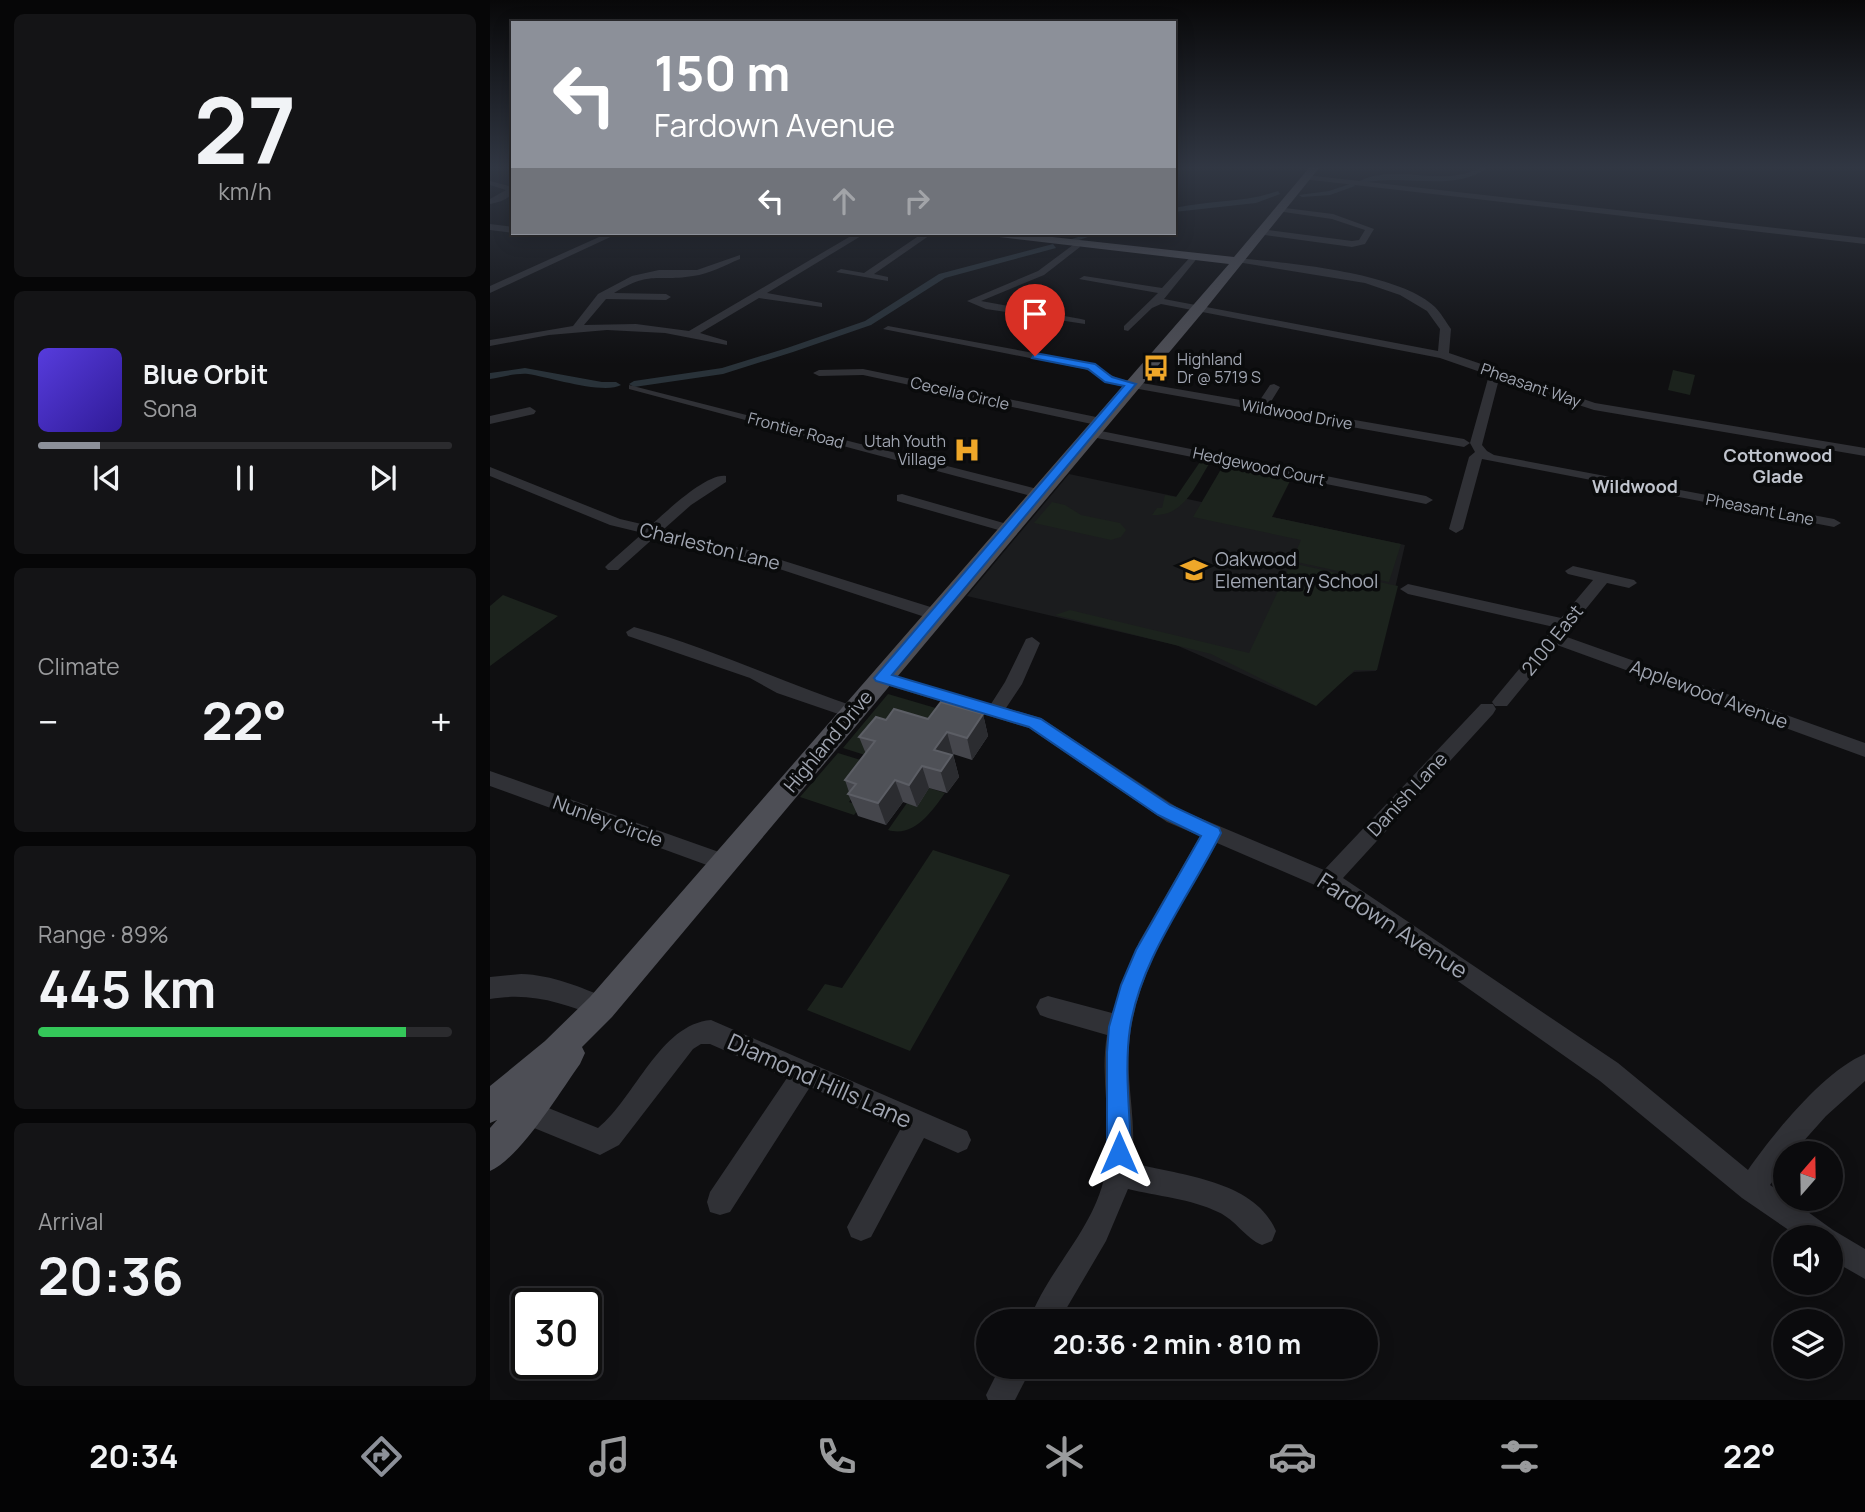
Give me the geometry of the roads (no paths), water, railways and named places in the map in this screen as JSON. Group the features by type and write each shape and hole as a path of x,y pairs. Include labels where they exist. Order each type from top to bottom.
{"main road":[{"name":"Highland Drive","path":"490,1107 556,1052 601,1007 726,863 934,614 1198,309 1259,233"},
{"path":"1005,235 1236,261"},
{"path":"490,1154 526,1112 601,1007"}],"street":[{"path":"1271,233 1355,244 1363,241 1367,233"},
{"path":"1803,233 1865,241"},
{"path":"490,290 611,235"},
{"path":"693,333 859,235"},
{"path":"865,276 926,235"},
{"path":"1077,245 1041,273 972,301 985,306 1081,321"},
{"path":"577,328 585,311 602,296 657,273 693,274 737,257"},
{"path":"1128,328 1148,306 1162,296 1192,258"},
{"path":"1236,261 1353,277 1404,293 1427,307 1442,321 1447,341 1443,355"},
{"path":"841,272 885,279"},
{"path":"490,275 513,279"},
{"name":"Pheasant Way","path":"1084,279 1096,284 1162,296 1198,309 1443,355 1594,406 1865,452"},
{"path":"758,295 818,305"},
{"path":"602,296 666,297"},
{"path":"490,343 577,328 639,325 693,333 723,343"},
{"name":"Wildwood Drive","path":"888,329 1088,366 1108,380 1464,443"},
{"name":"Cecelia Circle","path":"819,373 863,372 1096,427"},
{"path":"1456,529 1475,457 1482,454 1475,445 1495,373"},
{"name":"Frontier Road","path":"633,387 1040,494"},
{"path":"1261,408 1274,387"},
{"path":"490,420 530,411"},
{"name":"Hedgewood Court","path":"1096,427 1426,500"},
{"name":"Pheasant Lane","path":"1482,454 1502,461 1835,523"},
{"name":"Charleston Lane","path":"490,471 605,518 751,555 934,614"},
{"path":"613,567 686,502 722,479"},
{"path":"902,498 1009,529"},
{"path":"1573,571 1629,583"},
{"name":"2100 East","path":"1494,705 1603,578"},
{"path":"1408,589 1565,624"},
{"path":"634,632 757,674 783,689 853,713"},
{"name":"Applewood Avenue","path":"1553,638 1865,750"},
{"path":"996,710 1015,680 1032,643"},
{"name":"Fardown Avenue","path":"882,678 996,710 1043,727 1164,810 1212,833 1328,880 1609,1072 1751,1189 1804,1225"},
{"name":"Danish Lane","path":"1328,880 1494,705"},
{"name":"Nunley Circle","path":"490,778 726,863"},
{"path":"1050,1309 1100,1222 1118,1173 1120,1133 1116,1081 1120,1027 1143,957 1212,833"},
{"path":"490,988 522,984 548,985 601,1007"},
{"path":"1048,1007 1120,1027"},
{"name":"Diamond Hills Lane","path":"526,1112 600,1142 610,1136 678,1049 697,1032 711,1032 958,1140"},
{"path":"1751,1189 1771,1159 1842,1083 1865,1066"},
{"path":"720,1202 804,1074"},
{"path":"861,1227 918,1123"},
{"path":"1118,1173 1219,1198 1242,1210 1262,1231"},
{"path":"1843,1251 1865,1265"},
{"path":"1001,1395 1010,1379"}],"waterway":[{"path":"1073,240 1090,235"},
{"path":"634,384 723,371 790,350 868,323 942,276 1053,246"},
{"path":"490,376 525,371 602,385 616,385"}],"place":[{"name":"Highland Dr @ 5719 S","path":"1156,368"},
{"name":"Utah Youth Village","path":"967,450"},
{"name":"Oakwood Elementary School","path":"1194,570"}],"district":[{"name":"Cottonwood Glade","path":"1778,465"},
{"name":"Wildwood","path":"1635,486"}]}
